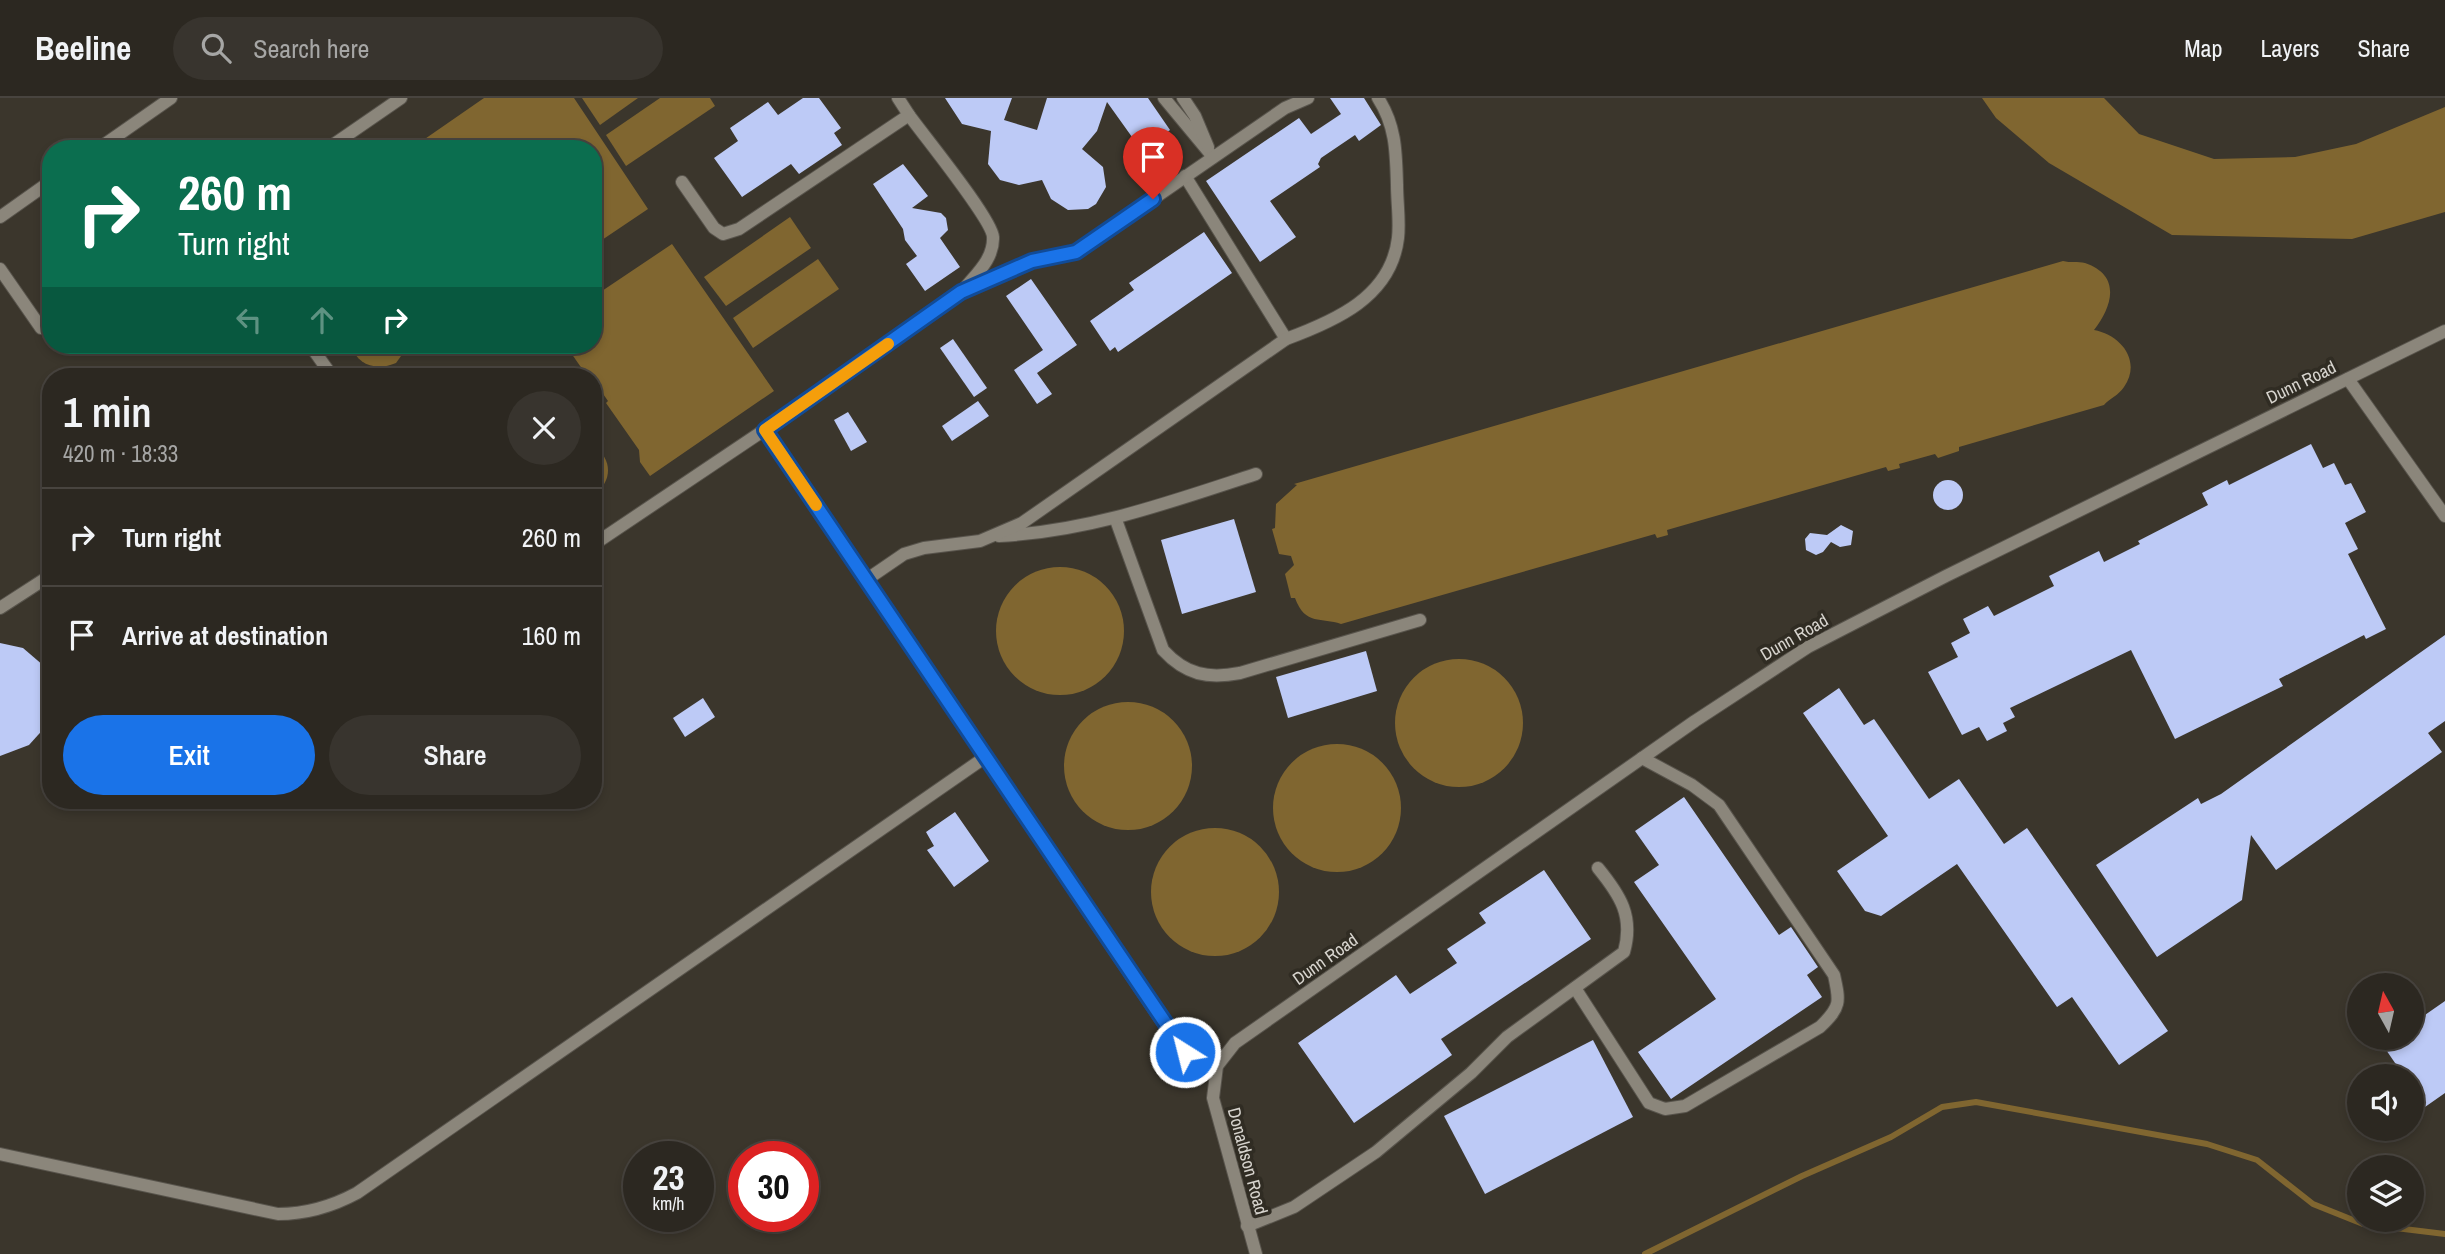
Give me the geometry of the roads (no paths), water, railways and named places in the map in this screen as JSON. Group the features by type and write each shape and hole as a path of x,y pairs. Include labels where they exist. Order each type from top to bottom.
{"street":[{"path":"111,140 171,98"},
{"path":"340,140 401,98"},
{"path":"898,98 984,217 993,237 986,264 961,292"},
{"path":"1164,98 1213,157"},
{"path":"1183,98 1195,116 1213,157"},
{"path":"602,539 765,430 961,292 1032,261 1076,252 1285,108 1308,98"},
{"path":"866,580 904,554 924,548 979,541 1046,509 1286,339 1327,324 1373,293 1391,268 1398,238 1396,138 1388,114 1378,98"},
{"path":"682,182 714,228 723,234 739,229 909,115"},
{"path":"1185,176 1286,339"},
{"path":"0,217 42,187"},
{"path":"0,269 42,328"},
{"name":"Dunn Road","path":"1217,1066 1228,1051 1248,1034 1642,758 1808,647 1946,576 2445,331"},
{"path":"2348,379 2445,516"},
{"path":"765,430 1178,1045 1192,1058 1217,1066"},
{"path":"992,536 1048,533 1116,520 1256,474"},
{"path":"1116,520 1163,650 1175,663 1192,673 1215,677 1240,673 1420,620"},
{"path":"0,608 42,581"},
{"path":"0,1154 278,1214 334,1205 357,1193 984,758"},
{"path":"1576,988 1649,1103 1665,1109 1685,1106 1820,1027 1836,1012 1839,997 1834,975 1720,805 1692,785 1642,758"},
{"path":"1247,1226 1294,1208 1376,1152 1471,1073 1507,1037 1624,952 1628,937 1628,917 1620,896 1598,868"},
{"name":"Donaldson Road","path":"1217,1066 1213,1086 1215,1110 1256,1254"}],"waterway":[{"path":"1645,1254 1802,1176 1891,1137 1942,1107 1976,1102 2207,1144 2257,1160 2313,1204 2363,1224 2445,1234"}]}
